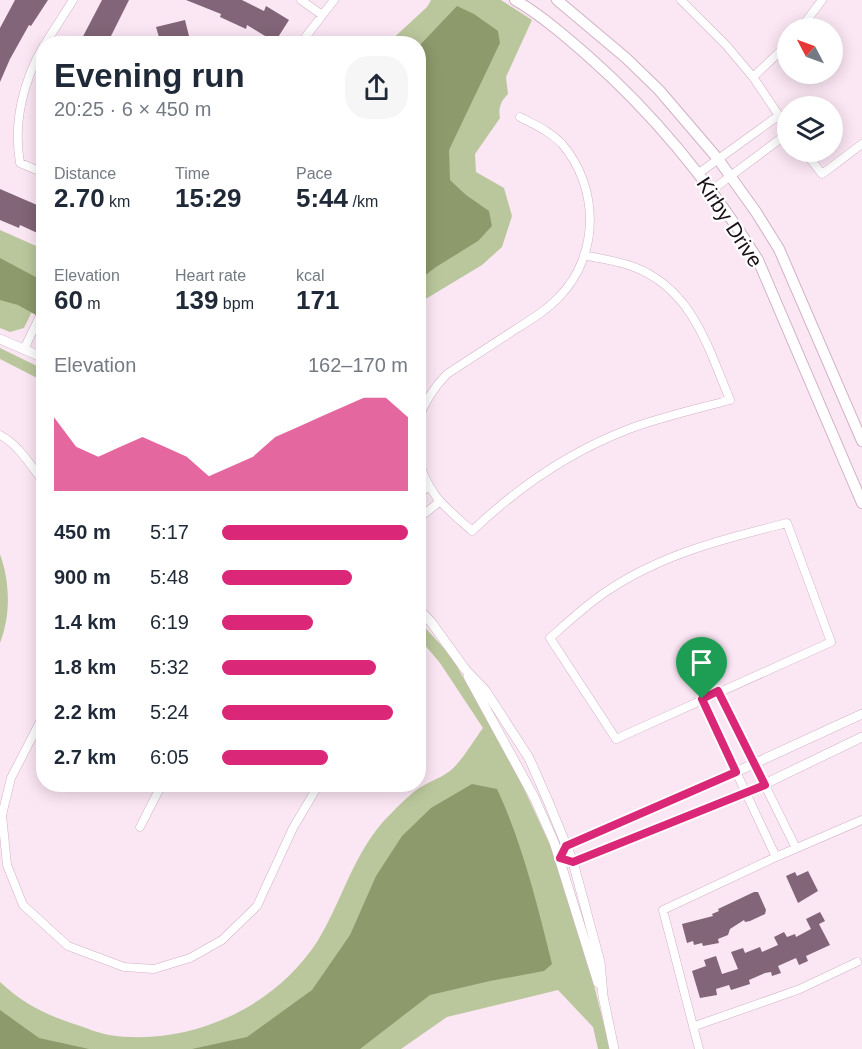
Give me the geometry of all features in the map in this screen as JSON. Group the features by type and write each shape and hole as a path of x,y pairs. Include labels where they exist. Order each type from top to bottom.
{"main road":[{"name":"Kirby Drive","path":"515,0 575,44 610,75 671,139 712,190 758,260 861,496"},
{"name":"Kirby Drive","path":"556,0 626,58 659,90 731,176 779,249 862,441"}],"street":[{"path":"49,36 72,0"},
{"path":"301,0 321,15"},
{"path":"306,36 334,0"},
{"path":"681,0 718,36 753,77 777,114"},
{"path":"808,18 822,0"},
{"path":"753,77 777,54"},
{"path":"36,61 23,95 18,135 20,163 36,170"},
{"path":"426,402 437,384 447,375 550,306 571,282 584,255 590,234 589,201 579,171 561,144 549,132 520,117"},
{"path":"699,173 777,117"},
{"path":"712,190 777,140"},
{"path":"843,158 862,144"},
{"path":"813,162 822,174 838,162"},
{"path":"426,481 439,502 472,531 516,492 539,476 599,442 631,428 730,400 694,317 674,292 639,269 584,255"},
{"path":"24,349 36,323"},
{"path":"0,339 36,354"},
{"path":"0,435 5,437 36,472"},
{"path":"426,513 439,502"},
{"path":"787,523 831,642 718,691 616,739 550,638 588,604 660,561 700,546 787,523"},
{"path":"426,617 465,669 485,690 529,758 573,862 600,962 603,996"},
{"path":"465,669 534,797 560,858 603,996 614,1049"},
{"path":"718,691 796,848"},
{"path":"702,699 776,857"},
{"path":"560,858 566,846 862,714"},
{"path":"36,730 11,778 2,815 7,865 23,905 68,946 124,967 154,969 190,958 222,940 257,906 293,828 314,792"},
{"path":"560,858 573,862 746,794 862,737"},
{"path":"140,826 158,792"},
{"path":"699,1049 695,1026 683,991 663,910 862,820"},
{"path":"695,1026 800,989 857,962"}],"shaded area":[{"path":"431,0 501,0 532,20 506,77 508,94 499,111 500,118 475,154 476,172 504,188 512,216 502,247 482,265 426,299 426,36 396,36 427,7"},
{"path":"457,6 474,14 498,31 500,43 449,150 450,180 489,211 492,226 478,241 426,275 426,39"},
{"path":"0,230 36,246 36,303 24,328 10,332 0,328"},
{"path":"0,258 36,277 36,315 18,305 0,300"},
{"path":"0,348 36,366 36,377 0,359"},
{"path":"0,554 6,576 8,598 6,621 0,643"},
{"path":"426,629 451,656 512,763 551,847 593,981 610,1049 598,1049 593,1027 558,990 447,1017 401,1049 0,1049 0,982 35,1008 53,1016 109,1035 139,1037 169,1035 198,1029 253,1004 277,986 299,966 317,942 363,851 382,823 414,792 426,792 426,784 450,771 483,728 440,663 426,646"},
{"path":"472,784 497,789 506,809 522,853 552,964 544,971 430,995 360,1049 192,1049 247,1037 312,990 350,935 376,876 402,836 431,808"},
{"path":"0,1010 39,1038 89,1049 0,1049"}],"building":[{"path":"15,0 48,0 31,26 29,25 0,82 0,28"},
{"path":"102,0 129,0 111,36 83,36"},
{"path":"186,0 242,0 264,11 266,6 289,20 279,36 265,36 247,25 246,29 220,17 221,14"},
{"path":"185,20 189,36 159,36 156,27"},
{"path":"0,189 36,205 36,232 0,220"},
{"path":"808,871 818,891 798,903 786,876 795,872 797,876"},
{"path":"758,892 766,910 765,914 750,921 745,922 744,920 730,929 728,935 718,939 719,943 703,946 702,943 694,945 693,941 687,943 682,924 713,916 712,914 719,911 718,909"},
{"path":"820,912 825,921 819,924 830,945 806,956 808,961 799,965 796,958 778,966 781,973 772,976 771,972 765,973 749,980 750,984 731,990 729,985 716,989 717,995 700,998 692,971 706,966 704,960 716,956 722,974 738,969 731,952 743,948 745,953 760,947 762,952 778,945 774,937 784,932 787,937 795,934 796,937 811,929 806,919"}],"route":[{"path":"718,691 765,785 573,862 560,858 566,846 736,772 702,699 718,691"}]}
